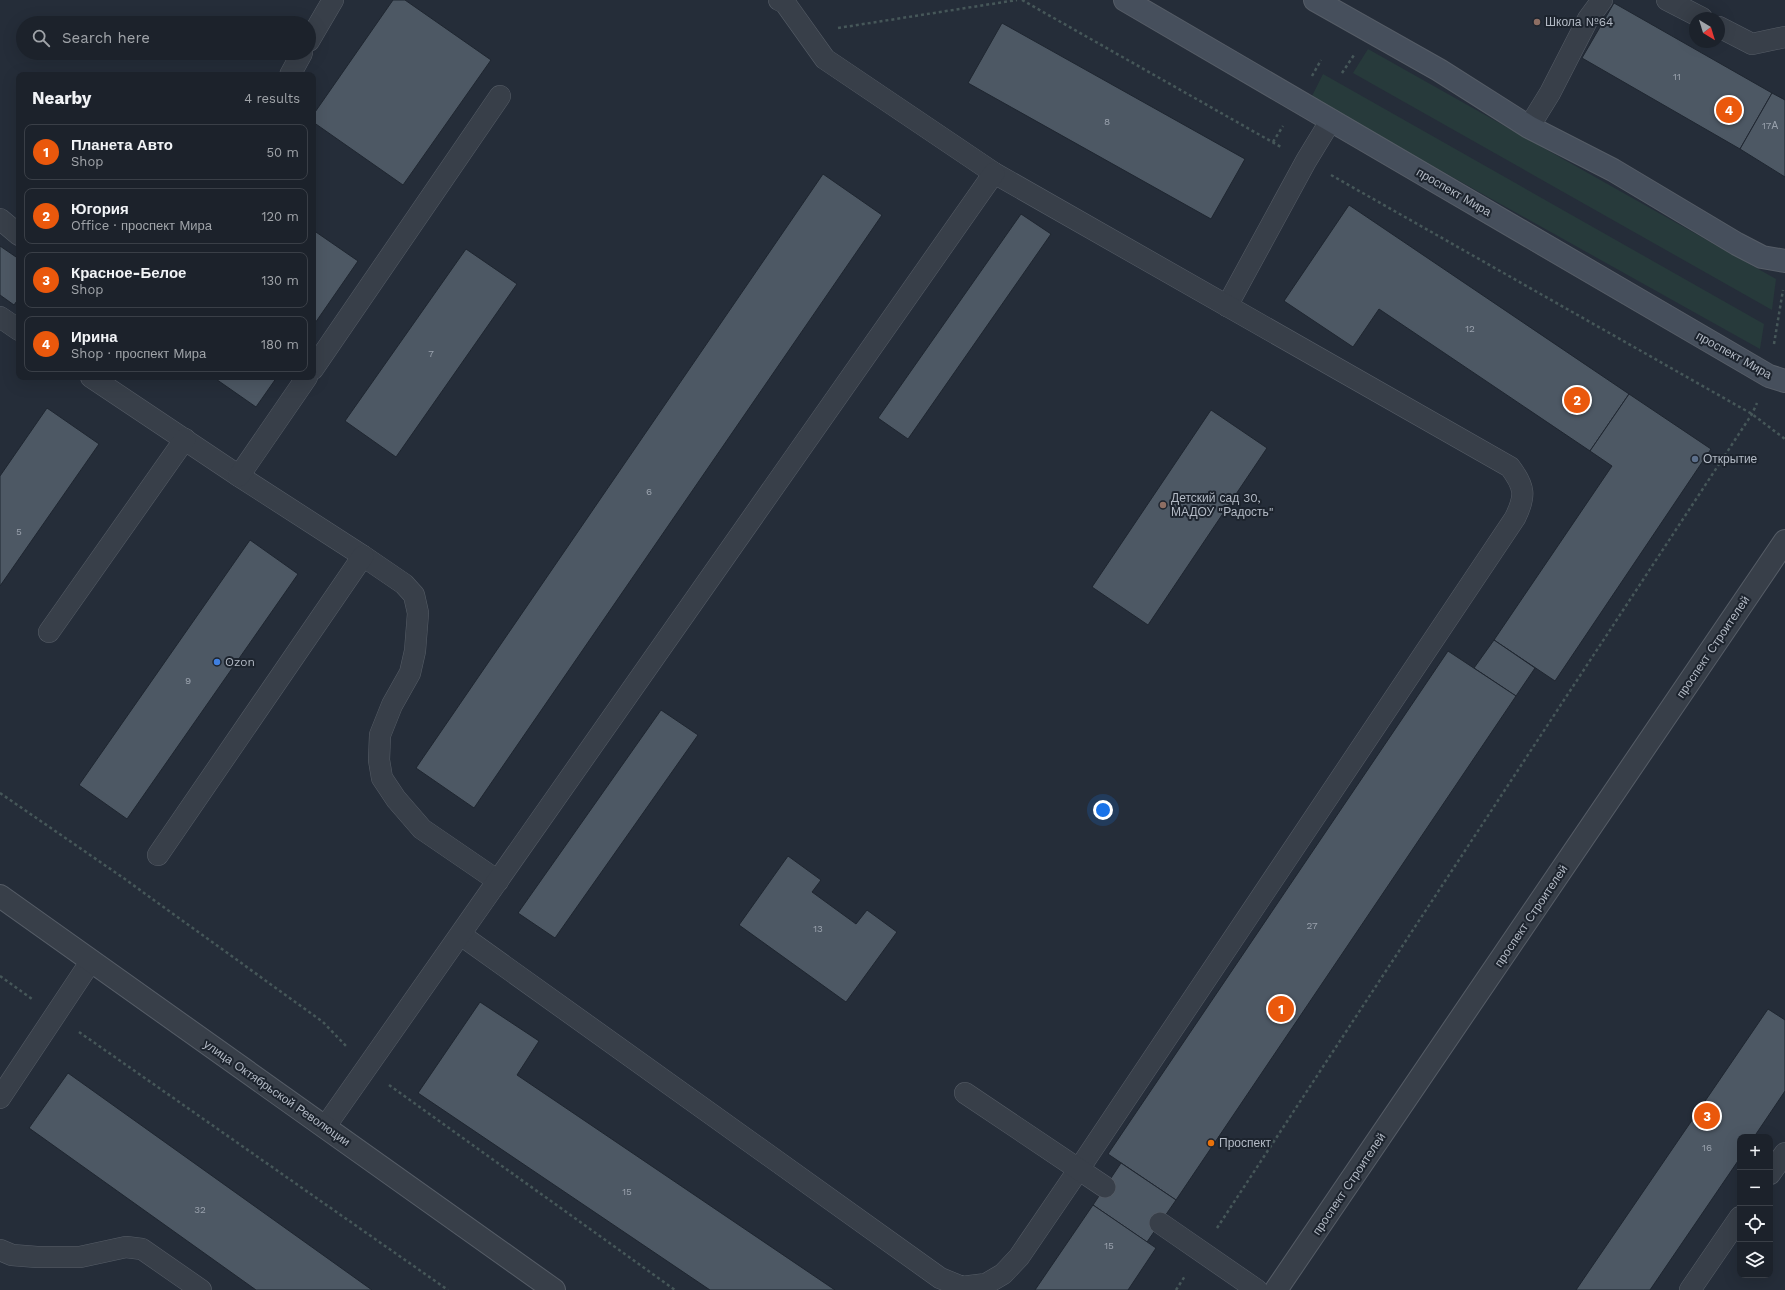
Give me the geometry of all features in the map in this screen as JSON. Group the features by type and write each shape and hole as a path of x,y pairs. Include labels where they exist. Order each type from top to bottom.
{"main road":[{"name":"проспект Мира","path":"1125,0 1769,376 1785,381"},
{"path":"1315,0 1439,70 1529,127 1613,170 1737,244 1762,257 1785,261"}],"street":[{"name":"проспект Строителей","path":"1276,1290 1785,541"},
{"name":"улица Октябрьской Революции","path":"0,896 554,1290"}],"lane":[{"path":"316,29 333,0"},
{"path":"461,935 940,1278 962,1287 986,1284 1003,1274 1018,1257 1079,1169 1511,525 1522,504 1523,491 1519,479 1510,467 994,173 825,59 785,3 780,0"},
{"path":"1529,127 1550,94 1588,19 1602,0"},
{"path":"1667,0 1690,12"},
{"path":"1725,30 1752,44 1785,37"},
{"path":"292,72 298,60"},
{"path":"316,365 500,96"},
{"path":"1227,306 1306,161 1331,120"},
{"path":"325,1127 994,173"},
{"path":"0,219 16,232"},
{"path":"0,317 16,328"},
{"path":"96,380 239,476 363,556 404,584 414,595 418,613 415,651 410,673 392,705 380,735 379,760 382,778 396,799 422,829 498,881"},
{"path":"239,476 305,380"},
{"path":"49,632 185,439"},
{"path":"158,855 363,556"},
{"path":"0,1098 91,961"},
{"path":"965,1093 1105,1187"},
{"path":"1773,1170 1785,1153"},
{"path":"1690,1290 1737,1221"},
{"path":"1160,1222 1257,1290"},
{"path":"0,1250 12,1255 73,1257 126,1247 142,1249 201,1290"}],"path":[{"path":"807,33 1017,0"},
{"path":"1022,0 1752,414 1785,439"},
{"path":"1176,1290 1752,414"},
{"path":"0,794 122,877 323,1022 366,1068 675,1290"},
{"path":"0,976 448,1290"}],"shaded area":[{"path":"1368,49 1776,279 1772,310 1353,73"},
{"path":"1323,74 1764,324 1760,349 1311,98"}],"building":[{"path":"393,0 405,0 491,60 403,185 316,124 316,111"},
{"path":"1614,3 1689,46 1689,48 1693,48 1772,93 1740,149 1582,58"},
{"path":"1002,23 1245,159 1211,219 968,83"},
{"path":"1772,93 1785,100 1785,177 1740,149"},
{"path":"823,174 882,215 474,808 416,768"},
{"path":"1349,205 1629,394 1590,451 1379,309 1353,347 1284,301"},
{"path":"1021,214 1051,234 908,439 878,418"},
{"path":"316,232 358,261 316,322"},
{"path":"0,246 16,257 16,302 14,305 0,295"},
{"path":"466,249 517,284 396,457 345,421"},
{"path":"217,380 275,380 256,407"},
{"path":"1629,394 1711,449 1555,681 1494,640 1612,466 1590,451"},
{"path":"47,408 99,444 0,586 0,476"},
{"path":"1211,410 1267,448 1148,625 1092,587"},
{"path":"250,540 298,574 127,819 79,785"},
{"path":"1494,640 1535,668 1516,696 1474,668"},
{"path":"1448,651 1516,696 1176,1200 1108,1154"},
{"path":"661,710 698,735 555,938 518,913"},
{"path":"788,856 821,880 812,892 856,924 867,910 897,932 846,1002 739,925"},
{"path":"480,1002 539,1041 517,1075 835,1290 710,1290 418,1093"},
{"path":"1768,1009 1785,1020 1785,1091 1756,1134 1737,1134 1737,1162 1650,1290 1576,1290"},
{"path":"68,1073 372,1290 256,1290 29,1128"},
{"path":"1121,1163 1176,1200 1147,1242 1093,1205"},
{"path":"1093,1205 1156,1248 1128,1290 1035,1290"}],"place":[{"name":"Школа №64","path":"1537,22"},
{"name":"Ирина","path":"1729,110"},
{"name":"Югория","path":"1577,400"},
{"name":"Открытие","path":"1695,459"},
{"name":"Детский сад 30, МАДОУ \"Радость\"","path":"1163,505"},
{"name":"Ozon","path":"217,662"},
{"name":"Планета Авто","path":"1281,1009"},
{"name":"Красное-Белое","path":"1707,1116"},
{"name":"Проспект","path":"1211,1143"}]}
